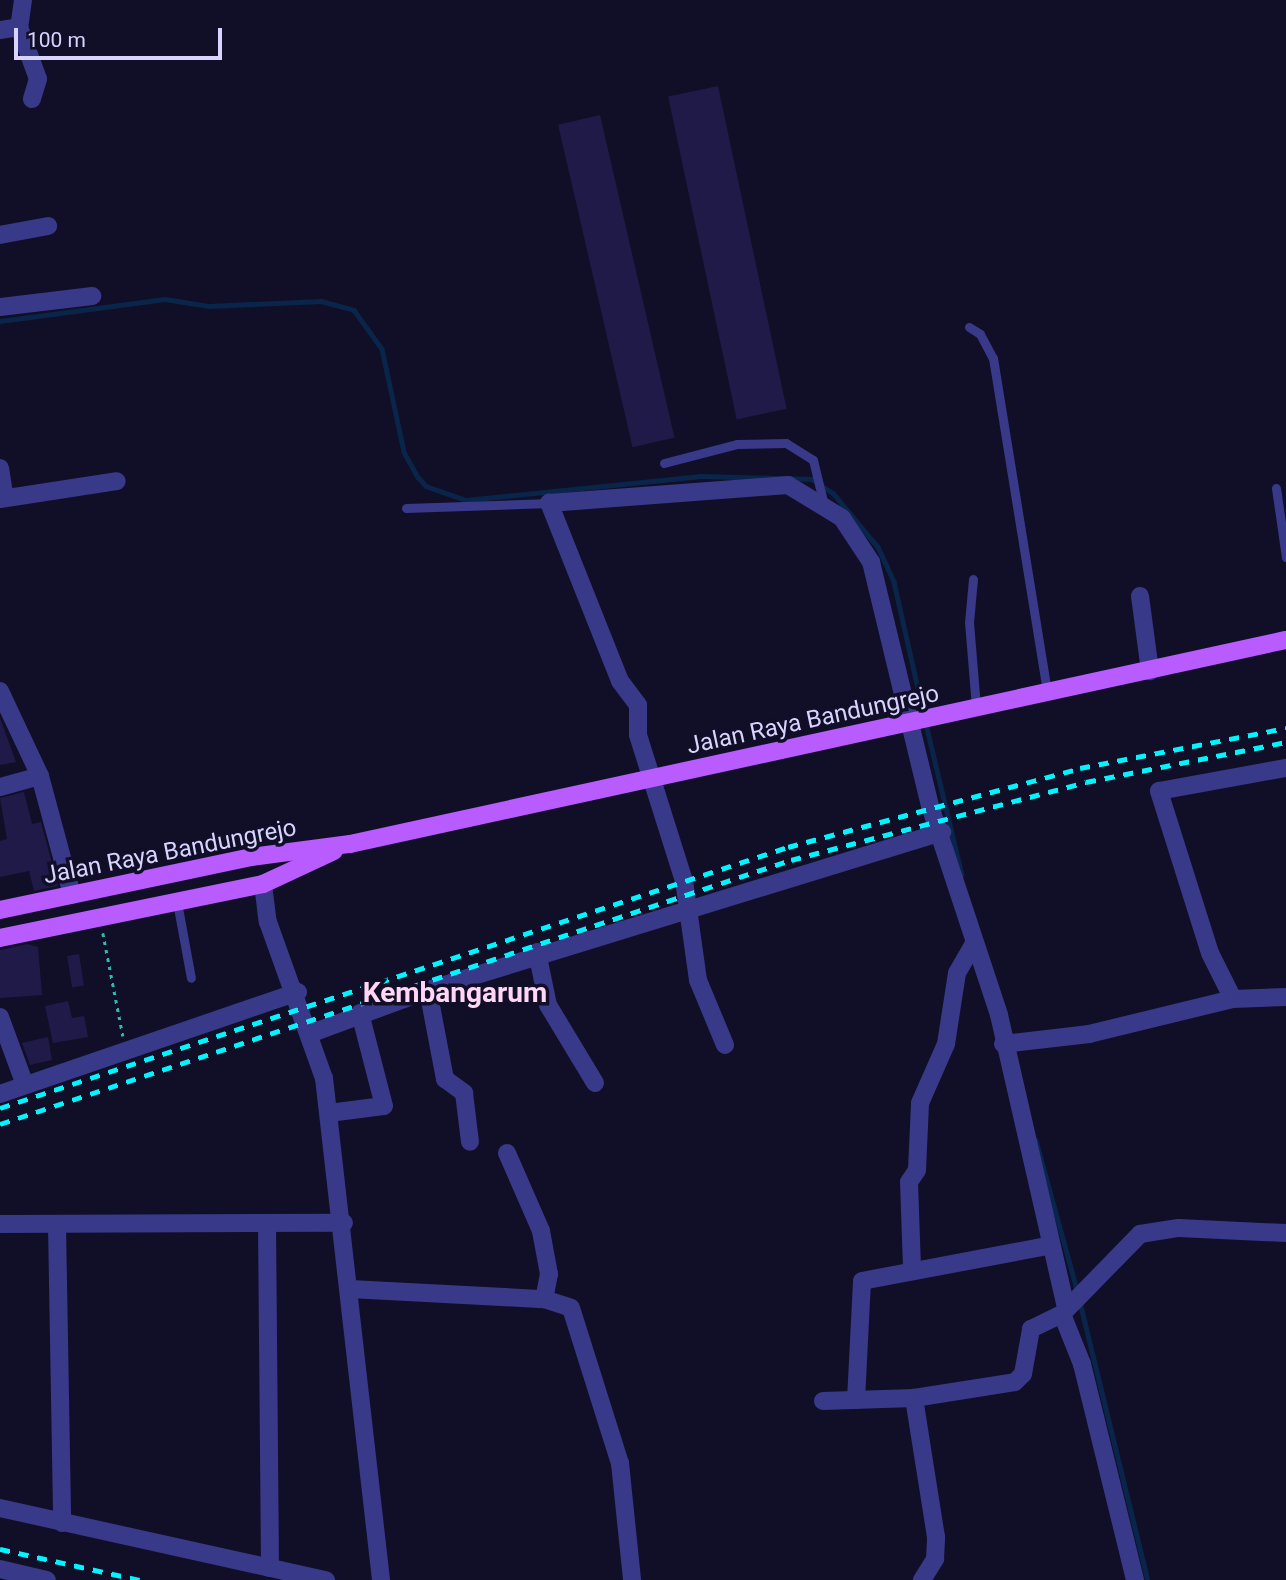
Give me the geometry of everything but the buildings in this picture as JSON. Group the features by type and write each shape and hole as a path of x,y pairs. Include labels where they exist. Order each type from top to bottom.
{"main road":[{"name":"Jalan Raya Bandungrejo","path":"0,910 350,844 976,710 1286,640"},
{"name":"Jalan Raya Bandungrejo","path":"0,938 263,884 350,844"},
{"path":"110,916 113,887"}],"street":[{"path":"23,0 19,27 38,79 32,100"},
{"path":"0,30 19,27"},
{"path":"0,235 48,226"},
{"path":"0,307 92,296"},
{"path":"0,468 2,498 117,481"},
{"path":"725,1045 701,994 683,910 684,881 638,735 638,705 620,681 549,503 772,482 823,498 872,562 920,722 942,832 1005,1045 1048,1246 1070,1305 1135,1580"},
{"path":"1140,596 1150,671"},
{"path":"0,691 40,776 72,895"},
{"path":"1233,999 1210,953 1159,791 1286,768"},
{"path":"0,788 40,776"},
{"path":"312,1033 360,1013 537,952 942,832"},
{"path":"263,884 268,922 312,1033 329,1113 344,1223 381,1580"},
{"path":"912,1268 909,1182 917,1170 920,1103 946,1044 957,973 974,944"},
{"path":"537,952 552,1012 595,1083"},
{"path":"428,990 445,1079 464,1093 470,1142"},
{"path":"0,1094 298,992"},
{"path":"1005,1045 1028,1043 1233,999 1285,1001"},
{"path":"329,1113 384,1106 360,1013"},
{"path":"0,1017 25,1085"},
{"path":"507,1153 541,1231 549,1274 544,1298"},
{"path":"267,1223 270,1568"},
{"path":"0,1224 344,1223"},
{"path":"57,1225 62,1522"},
{"path":"823,1401 914,1398 1016,1382 1023,1374 1031,1329 1070,1305 1140,1234 1179,1228 1286,1233"},
{"path":"856,1400 857,1288 866,1277 1048,1246"},
{"path":"350,1289 544,1298 571,1308 604,1398 620,1462 632,1580"},
{"path":"914,1398 936,1536 935,1559 922,1580"},
{"path":"0,1508 326,1580"},
{"path":"0,1569 47,1580"}],"lane":[{"path":"969,327 980,334 993,358 1047,694"},
{"path":"664,463 737,444 786,443 802,449 820,476 823,498"},
{"path":"1276,488 1286,557"},
{"path":"406,508 549,503"},
{"path":"973,579 969,622 976,710"},
{"path":"177,902 191,978"}],"path":[{"path":"110,916 110,987 127,1049"}],"waterway":[{"path":"0,321 165,299 209,306 321,301 354,310 382,349 404,452 418,477 426,486 466,500 701,476 812,479 833,493 878,547 894,582 924,715"},
{"path":"926,724 962,875"},
{"path":"1036,1140 1077,1290"},
{"path":"1080,1302 1148,1580"}],"railway":[{"path":"0,1108 788,847 1080,768 1286,728"},
{"path":"0,1124 791,860 1086,782 1286,742"},
{"path":"0,1549 140,1580"}],"district":[{"name":"Kembangarum","path":"455,993"}]}
